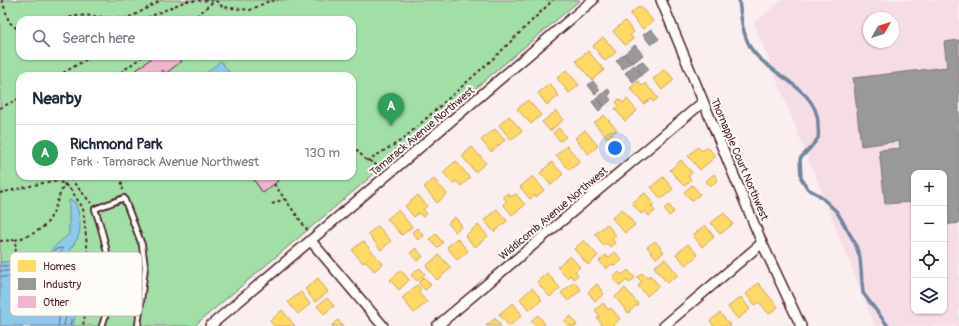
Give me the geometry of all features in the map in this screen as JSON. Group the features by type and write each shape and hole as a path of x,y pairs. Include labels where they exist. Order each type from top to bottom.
{"street":[{"name":"Tamarack Avenue Northwest","path":"210,326 593,0"},
{"name":"Thornapple Court Northwest","path":"661,0 762,243 801,326"},
{"name":"Widdicomb Avenue Northwest","path":"437,326 703,102"},
{"path":"312,240 383,326"},
{"path":"664,326 762,243"}],"lane":[{"path":"107,252 105,239 94,209 124,198 142,245 145,267 142,292"},
{"path":"102,326 106,316"},
{"path":"138,326 139,316"}],"path":[{"path":"2,0 9,22 16,28"},
{"path":"130,16 161,0"},
{"path":"197,16 215,0"},
{"path":"151,16 186,1 215,0 223,7 250,10 266,1 278,0"},
{"path":"367,161 402,140 495,57 553,0"},
{"path":"65,72 85,60"},
{"path":"121,72 138,60"},
{"path":"0,108 16,100"},
{"path":"356,149 367,161 377,165 386,177"},
{"path":"0,193 57,180"},
{"path":"0,242 15,240 39,231 50,222 67,180"},
{"path":"72,180 94,209"},
{"path":"121,180 124,198"},
{"path":"54,181 65,184 78,199 83,208 86,222 85,235 87,252"},
{"path":"274,184 312,240"},
{"path":"272,204 284,199"},
{"path":"15,240 16,252"},
{"path":"83,326 85,316"}],"shaded area":[{"path":"782,0 959,0 959,326 875,326 754,23"}],"green space":[{"path":"0,0 580,0 194,326 0,326"}],"water":[{"path":"221,61 229,72 207,72"},
{"path":"69,200 75,202 79,216 79,235 68,252 50,252 69,234"},
{"path":"0,262 10,262 10,316 75,316 73,326 0,326"}],"building: Homes":[{"path":"640,6 653,21 643,29 630,14"},
{"path":"625,21 634,32 630,35 633,39 625,45 613,31"},
{"path":"603,37 616,52 605,61 593,46"},
{"path":"588,51 604,70 592,80 576,61"},
{"path":"665,69 674,80 662,90 653,79"},
{"path":"566,70 579,85 569,93 557,78"},
{"path":"638,81 642,86 645,83 658,98 653,102 651,99 644,104 630,88"},
{"path":"550,84 559,96 547,105 538,93"},
{"path":"619,99 623,103 627,99 637,111 625,121 615,109 619,106 616,102"},
{"path":"528,100 541,115 531,124 517,109"},
{"path":"556,111 563,120 550,131 542,122"},
{"path":"604,115 617,130 607,138 594,123"},
{"path":"509,116 522,131 511,140 499,125"},
{"path":"559,128 566,137 560,141 553,133"},
{"path":"495,129 505,140 491,152 481,140"},
{"path":"585,130 598,146 588,154 575,138"},
{"path":"567,146 580,162 569,170 556,155"},
{"path":"472,147 486,163 475,172 462,156"},
{"path":"698,147 702,151 707,147 716,156 700,170 688,156"},
{"path":"681,160 692,173 688,176 691,180 684,186 670,170"},
{"path":"456,161 470,178 461,186 456,181 453,184 443,172"},
{"path":"552,162 563,174 551,185 540,173"},
{"path":"714,174 718,180 710,186 706,181"},
{"path":"533,176 544,190 536,197 535,195 530,199 520,187"},
{"path":"663,177 673,189 661,199 651,187"},
{"path":"434,179 447,194 437,203 424,187"},
{"path":"692,185 700,194 692,201 684,192"},
{"path":"508,193 511,197 516,194 525,205 512,215 503,204 507,201 503,197"},
{"path":"645,193 654,204 651,206 655,211 649,216 645,211 641,214 632,203"},
{"path":"418,195 427,206 423,209 427,214 423,217 418,213 414,217 405,206"},
{"path":"669,205 674,212 669,216 664,209"},
{"path":"497,209 507,221 494,232 484,220"},
{"path":"622,209 635,225 625,233 612,218"},
{"path":"398,210 412,227 402,235 387,219"},
{"path":"724,213 733,224 720,234 711,223"},
{"path":"455,217 462,226 455,232 448,223"},
{"path":"607,224 616,236 612,239 615,243 610,247 607,243 604,246 595,234"},
{"path":"478,225 488,236 475,247 465,236"},
{"path":"705,225 714,237 702,247 693,235"},
{"path":"378,226 391,241 381,250 368,234"},
{"path":"417,228 424,236 418,240 412,232"},
{"path":"436,234 443,243 437,248 430,239"},
{"path":"457,238 468,251 457,260 447,247"},
{"path":"584,240 598,256 588,265 574,249"},
{"path":"363,241 383,264 374,271 366,261 363,263 352,250"},
{"path":"655,241 664,252 656,258 647,247"},
{"path":"688,244 698,255 686,265 676,254"},
{"path":"416,248 423,257 417,261 410,253"},
{"path":"615,252 622,260 615,266 612,264 606,269 599,261 606,255 608,258"},
{"path":"439,255 451,268 437,280 426,266"},
{"path":"570,256 580,267 575,271 578,275 573,279 570,275 567,278 557,267"},
{"path":"665,259 678,275 667,283 654,267"},
{"path":"420,268 425,274 417,281 411,275"},
{"path":"401,270 409,280 399,290 390,280"},
{"path":"628,270 635,278 629,283 627,280 620,286 613,278 619,272 622,275"},
{"path":"547,273 560,288 550,297 537,282"},
{"path":"642,273 647,278 650,275 659,286 647,296 638,286 642,282 637,277"},
{"path":"424,277 431,285 425,290 418,283"},
{"path":"318,278 328,292 315,302 305,289"},
{"path":"574,282 581,290 568,301 561,293"},
{"path":"758,283 778,307 769,314 759,302 755,305 746,294"},
{"path":"597,284 604,294 595,301 588,292"},
{"path":"417,285 421,289 418,292 427,302 414,313 402,298"},
{"path":"532,288 542,300 529,310 520,299"},
{"path":"625,288 638,304 628,313 615,297"},
{"path":"301,292 310,304 298,314 288,302"},
{"path":"741,297 750,309 738,319 728,307"},
{"path":"327,298 334,306 324,314 317,306"},
{"path":"513,303 522,315 509,326 499,314"},
{"path":"603,303 608,310 611,308 620,319 612,326 603,326 597,318 600,316 595,310"},
{"path":"282,310 295,326 274,326 270,321"},
{"path":"720,313 731,326 714,326 710,321"},
{"path":"538,315 545,324 542,326 535,326 531,321"},
{"path":"571,316 577,325 576,326 568,326 564,321"},
{"path":"495,318 501,326 486,326"},
{"path":"338,320 343,326 331,326"}],"building: Industry":[{"path":"651,29 659,39 651,45 643,35"},
{"path":"959,40 959,223 947,225 947,170 911,170 911,202 885,204 879,150 900,148 899,141 861,146 853,78 947,67 944,42"},
{"path":"635,45 643,55 633,63 624,54"},
{"path":"624,54 632,62 623,69 616,61"},
{"path":"642,61 649,69 642,74 636,65"},
{"path":"634,65 642,75 633,82 625,73"},
{"path":"593,81 600,90 595,94 588,85"},
{"path":"608,89 611,93 608,96 611,100 604,106 597,98"},
{"path":"597,98 604,106 599,111 592,102"}],"building: Other":[{"path":"149,60 182,61 168,72 164,72 163,70 160,72 134,72"},
{"path":"254,180 277,180 278,181 263,193"}],"waterway":[{"path":"739,0 741,18 750,47 758,57 802,91 810,101 816,113 818,138 800,159 801,178 808,189 819,195 837,212 855,243 860,258 863,293 888,326"}],"place":[{"name":"Richmond Park","path":"391,126"}]}
